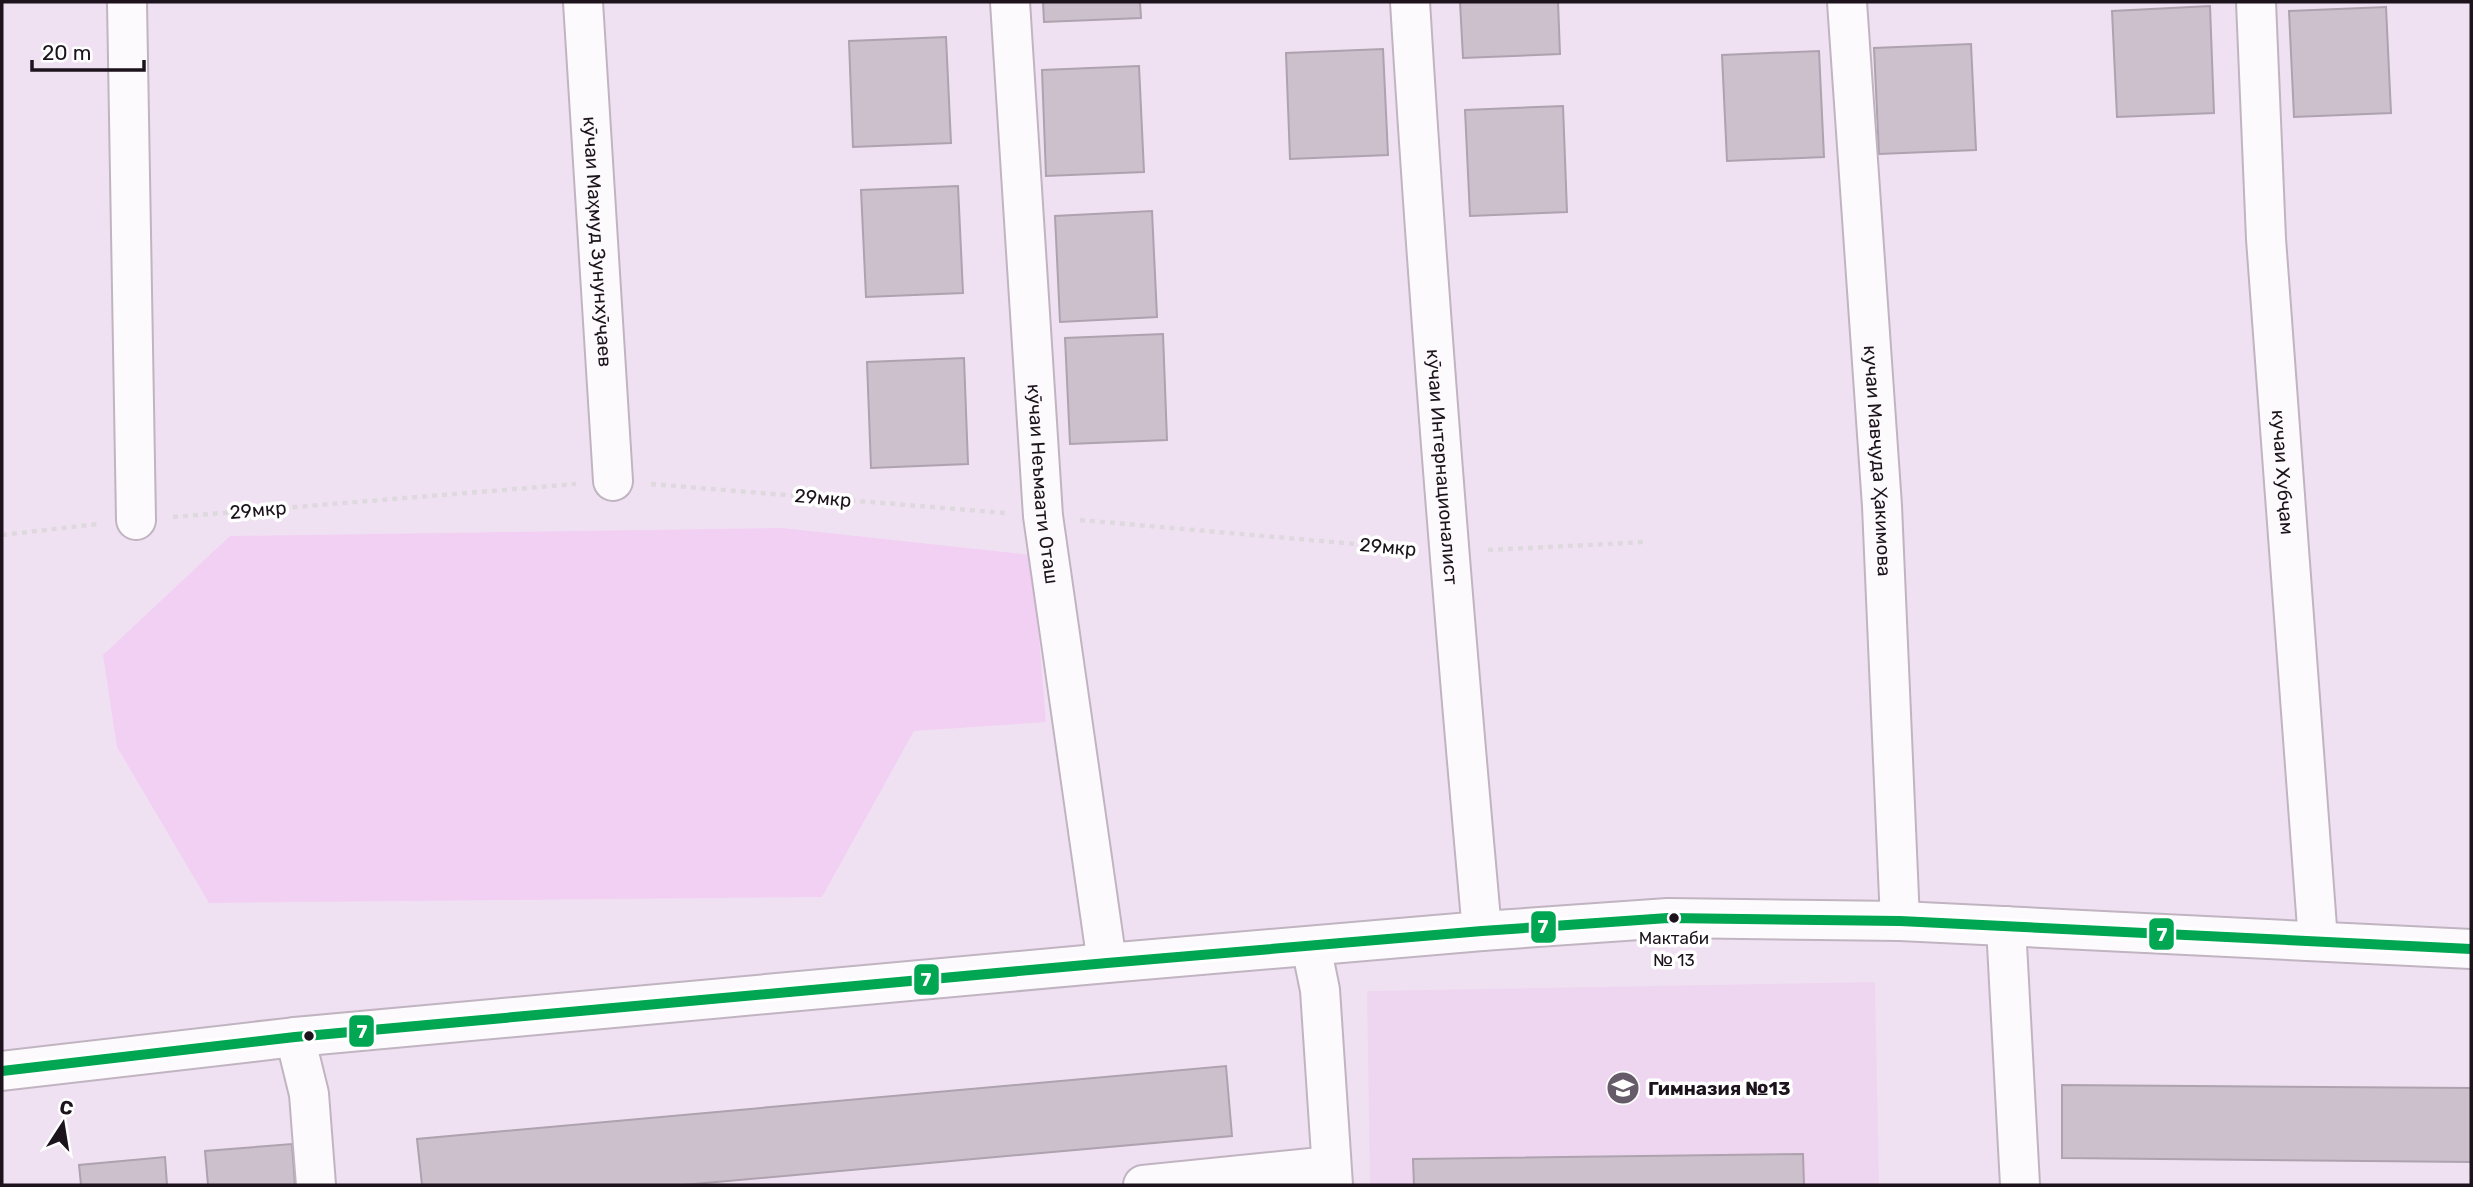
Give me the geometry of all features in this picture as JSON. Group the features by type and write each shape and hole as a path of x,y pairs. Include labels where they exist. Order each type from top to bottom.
{"street":[{"path":"127,2 136,520"},
{"name":"кӯчаи Маҳмуд Зунунхӯҷаев","path":"583,2 613,481"},
{"name":"кӯчаи Неъмаати Оташ","path":"1010,2 1043,516 1107,963"},
{"name":"кӯчаи Интернационалист","path":"1410,2 1448,552 1482,931"},
{"name":"кучаи Мавҷуда Ҳакимова","path":"1847,2 1882,506 1900,921"},
{"name":"кучаи Хубҷам","path":"2256,2 2266,239 2318,941"},
{"path":"2,1071 295,1037 1107,963 1668,918 1900,921 2471,949"},
{"path":"2006,926 2020,1185"},
{"path":"1143,1185 1332,1176 1320,990 1311,946"},
{"path":"295,1037 309,1094 316,1185"}],"path":[{"name":"29мкр","path":"2,536 136,520 613,481 1448,552 1645,542"}],"shaded area":[{"path":"782,528 1032,555 1046,722 914,731 822,897 209,903 117,747 103,655 230,536"},
{"name":"Гимназия №13","path":"1875,982 1879,1185 1370,1185 1367,991"}],"building":[{"path":"1043,2 1140,2 1141,18 1044,22"},
{"path":"1460,2 1558,2 1560,54 1463,58"},
{"path":"2210,6 2214,113 2117,117 2112,11"},
{"path":"2386,7 2391,113 2294,117 2289,11"},
{"path":"946,37 951,143 853,147 849,41"},
{"path":"1971,44 1976,150 1879,154 1874,48"},
{"path":"1383,49 1388,155 1290,159 1286,53"},
{"path":"1819,51 1824,157 1727,161 1722,55"},
{"path":"1139,66 1144,172 1046,176 1042,70"},
{"path":"1563,106 1567,212 1470,216 1465,110"},
{"path":"958,186 963,293 866,297 861,190"},
{"path":"1152,211 1157,317 1060,322 1055,216"},
{"path":"1163,334 1167,440 1070,444 1065,338"},
{"path":"964,358 968,464 871,468 867,362"},
{"path":"1226,1066 1232,1136 683,1185 422,1185 417,1139"},
{"path":"2062,1085 2471,1088 2471,1162 2062,1158"},
{"path":"292,1144 295,1185 208,1185 205,1151"},
{"path":"1803,1154 1804,1185 1414,1185 1413,1159"},
{"path":"165,1157 167,1185 81,1185 79,1165"}],"transit line":[{"name":"7","path":"2,1071 295,1037 1107,963 1668,918 1900,921 2471,949"}],"place":[{"name":"Мактаби № 13","path":"1674,918"},
{"name":"Гимназия №13","path":"1623,1088"}]}
